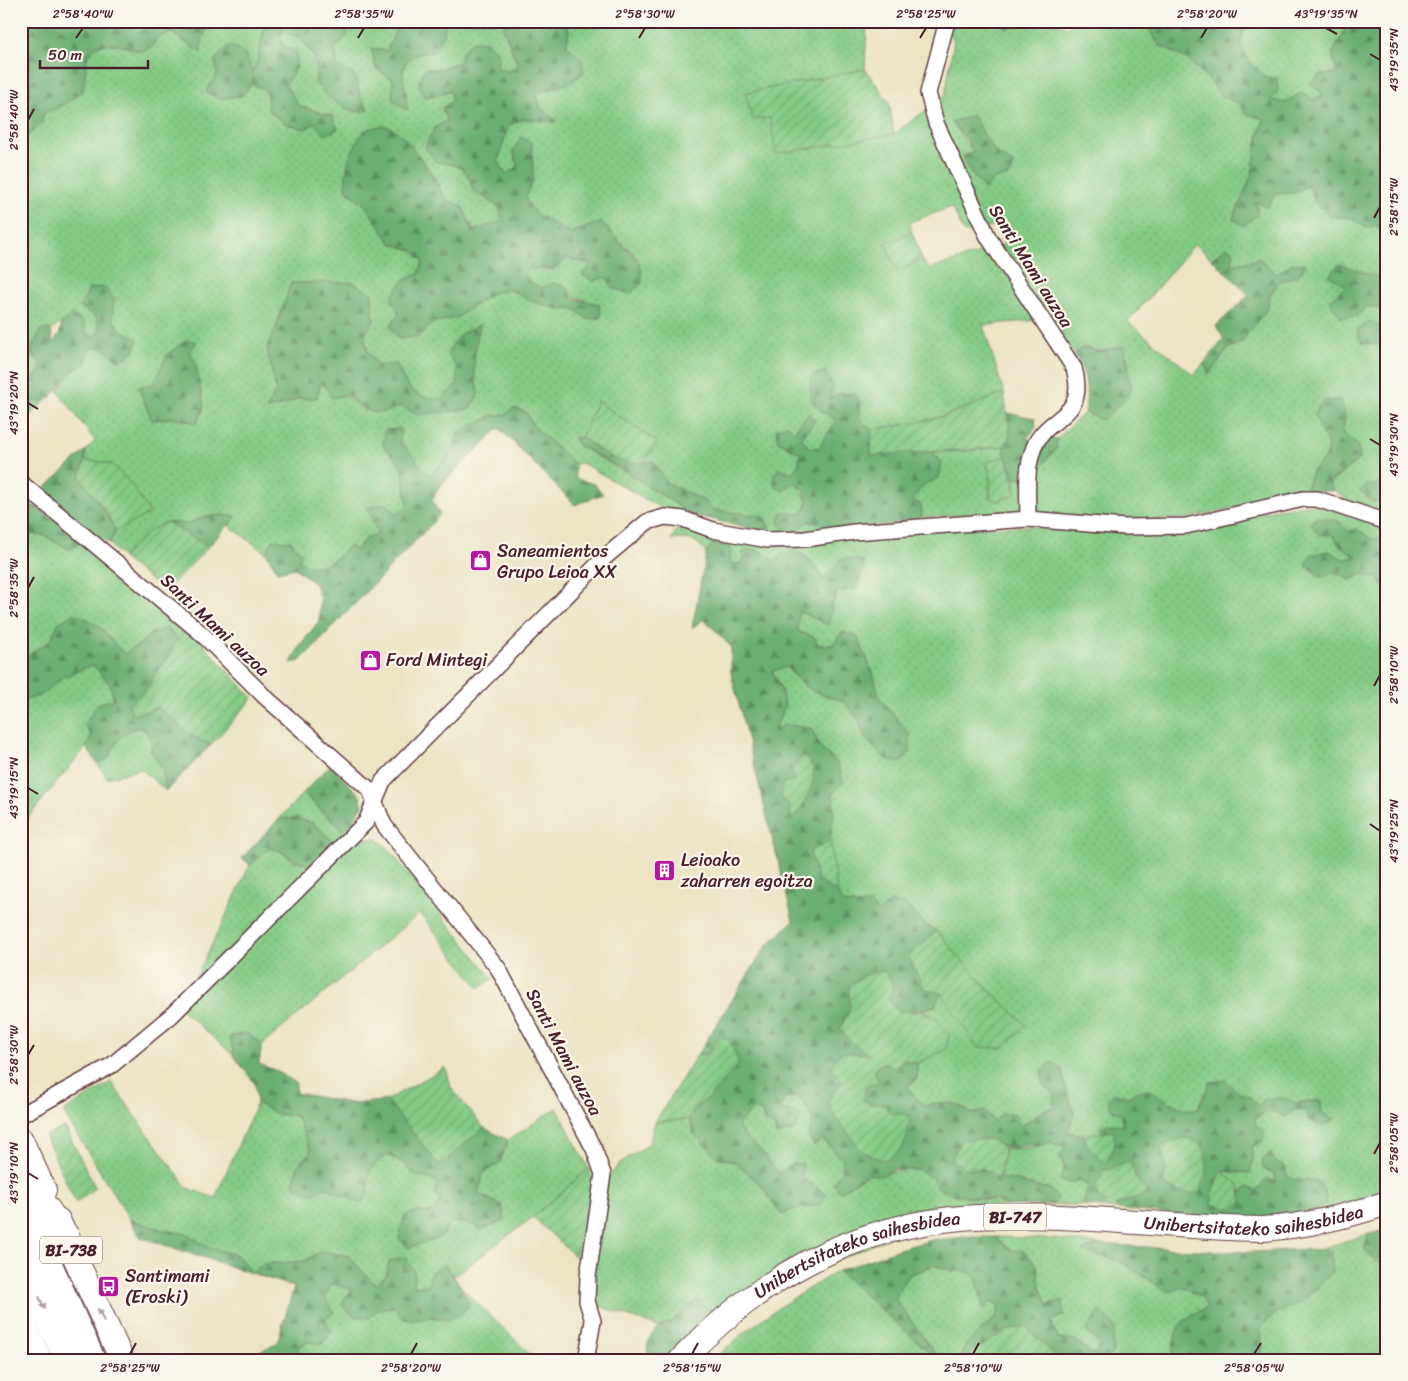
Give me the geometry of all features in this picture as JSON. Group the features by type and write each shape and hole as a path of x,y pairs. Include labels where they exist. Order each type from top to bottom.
{"highway":[{"path":"21,1170 36,1196 66,1238"},
{"path":"21,1205 91,1360"},
{"path":"21,1259 69,1360"}],"main road":[{"name":"BI-738","path":"21,1140 122,1360"},
{"name":"Unibertsitateko saihesbidea","path":"681,1360 714,1326 755,1293 790,1271 828,1252 895,1229 960,1218 1020,1217 1263,1229 1297,1226 1351,1215 1387,1202"},
{"name":"Unibertsitateko saihesbidea","path":"698,1360 715,1341 774,1294 810,1273 843,1258 888,1242 937,1232 1053,1228 1212,1240 1286,1240 1336,1230 1387,1215"},
{"path":"21,1318 40,1360"}],"street":[{"name":"Santi Mami auzoa","path":"949,21 946,25 928,93 936,123 988,237 1074,368 1079,386 1071,408 1034,445 1027,470 1028,519"},
{"name":"Santi Mami auzoa","path":"21,483 201,633 264,696 370,790 376,800 384,825 498,968 594,1149 603,1174 588,1276 587,1302 593,1322 586,1360"},
{"path":"21,1115 112,1065 172,1014 366,822 383,782 604,558 647,522 665,517 683,519 713,530 768,540 805,540 854,532 1028,519 1125,527 1186,526 1303,499 1317,499 1387,522"}],"green space":[{"path":"21,21 220,21 211,26 205,33 201,53 172,33 159,36 151,47 140,51 116,44 97,45 87,57 83,91 60,107 44,113 42,122 24,140 21,156 21,84 30,96 30,52 21,44"},
{"path":"220,21 266,21 257,62 252,72 217,74 219,99 242,96 251,84 266,90 269,111 287,123 299,127 313,124 332,116 299,106 285,85 296,68 282,45 281,32 300,37 316,60 338,104 354,112 369,110 360,96 355,76 338,66 335,48 348,34 342,21 403,21 396,30 387,51 372,48 376,69 393,79 407,95 402,77 405,62 445,23 444,21 508,21 503,27 519,65 508,72 463,50 459,62 439,69 425,69 438,95 451,90 452,101 442,108 447,121 436,162 451,164 465,171 473,190 499,206 502,221 474,231 462,206 446,201 430,170 399,133 346,190 364,204 391,243 412,250 423,261 419,274 404,280 418,337 435,322 456,318 494,292 512,290 529,300 557,309 573,308 587,319 601,318 584,299 541,289 526,279 527,268 553,269 567,258 593,264 582,275 634,253 619,242 602,222 570,233 535,214 525,198 533,180 532,143 513,150 518,167 506,174 498,161 508,126 522,119 556,121 540,107 537,92 552,89 582,60 567,45 569,30 562,21 586,21 594,28 598,21 867,21 865,69 745,93 771,118 776,153 894,134 945,96 954,40 935,21 996,21 1007,28 1022,23 1037,22 1067,27 1078,21 1138,21 1148,27 1159,45 1185,58 1205,75 1221,96 1239,103 1246,114 1264,119 1258,139 1252,175 1233,219 1254,201 1275,194 1294,193 1309,185 1330,216 1353,218 1366,228 1376,225 1387,232 1387,280 1339,264 1356,316 1368,306 1387,311 1385,330 1362,343 1380,345 1387,350 1387,474 1385,478 1374,486 1381,502 1387,495 1387,509 1382,508 1387,516 1347,499 1329,484 1360,458 1357,444 1342,433 1345,417 1339,400 1323,401 1314,415 1328,446 1325,458 1313,470 1304,492 1184,519 1129,521 1037,513 922,517 921,505 912,499 942,463 933,452 971,451 1004,446 1006,456 987,462 990,474 990,498 1015,494 1015,479 1035,473 1056,449 1057,439 1085,412 1091,417 1128,375 1129,361 1084,347 1074,354 1051,319 983,325 1004,393 945,416 910,424 872,429 861,422 857,414 829,400 826,371 812,376 822,412 832,415 836,422 825,437 820,448 809,448 802,439 815,420 808,414 798,425 789,448 800,452 799,464 792,473 808,504 800,514 779,522 784,531 772,534 757,530 770,528 735,513 714,510 706,502 667,483 661,475 643,463 657,442 597,401 582,437 573,438 579,446 636,478 693,515 661,508 582,463 575,464 533,426 526,412 491,416 455,447 431,475 400,443 383,447 402,467 408,504 398,514 368,508 378,534 366,538 356,551 349,546 327,564 314,566 299,562 301,553 273,540 266,553 228,525 236,516 205,517 187,524 167,522 149,531 122,557 109,543 116,531 150,512 112,464 85,460 86,450 95,441 58,391 71,371 85,365 90,347 103,348 121,330 112,317 114,299 96,317 100,329 94,337 86,333 72,316 51,330 40,330 42,366 35,377 21,376 21,156 24,140 42,122 44,113 60,107 83,91 87,57 97,45 116,44 140,51 151,47 159,36 172,33 200,52 207,29","holes":["952,123 987,139 1008,176 994,179","952,207 964,233 997,226 1004,245 929,269 922,259 897,271 886,243 912,232 910,222","1195,244 1212,259 1227,247 1232,265 1260,259 1277,274 1291,264 1305,265 1299,275 1279,281 1241,342 1228,349 1209,374 1204,363 1194,375 1128,322","281,309 374,321 364,335 368,352 379,366 397,364 404,380 412,390 424,397 441,399 458,384 457,368 481,324 476,341 474,359 476,385 479,393 418,415 401,406 365,410 322,381 316,398 299,398 279,407 267,408 276,391 267,347 275,331","196,342 189,352 197,423 173,418 152,420 138,387 154,384"]},
{"path":"266,21 342,21 348,34 335,48 338,66 355,76 360,96 369,110 360,111 346,108 328,96 316,84 316,60 300,37 281,32 282,45 297,52 296,68 285,85 299,106 332,116 338,129 325,135 315,123 305,129 286,124 269,111 266,90 252,84 242,96 219,99 206,92 217,74 215,59 230,45 245,53 252,72 257,62"},
{"path":"403,21 445,23 444,35 432,52 418,54 405,64 403,71 407,111 392,99 393,79 376,69 371,48 387,51 396,30"},
{"path":"508,21 562,21 569,30 567,45 582,60 584,73 567,84 537,92 540,107 556,122 522,119 508,126 498,161 506,174 518,167 513,150 521,137 532,143 533,180 525,198 536,214 570,233 602,222 637,260 641,269 642,283 630,294 612,288 606,277 594,281 582,275 592,264 567,258 553,269 527,269 526,279 541,288 552,283 567,286 572,298 599,304 601,318 587,319 573,308 557,309 529,300 512,290 494,292 456,318 435,322 418,337 399,339 390,326 399,313 391,298 404,280 419,274 423,261 412,250 391,243 364,204 346,190 346,173 349,159 364,131 386,126 404,137 428,170 446,200 462,206 473,231 502,221 499,207 473,190 465,171 451,164 436,162 425,147 435,127 447,121 442,108 452,101 450,90 438,95 424,97 418,83 425,69 439,69 459,62 463,50 473,41 487,42 499,54 497,68 508,72 519,65 503,27"},
{"path":"996,21 1023,21 1007,28"},
{"path":"1138,21 1247,21 1240,44 1249,61 1265,77 1277,78 1278,91 1271,100 1285,103 1302,92 1314,100 1323,94 1310,83 1320,75 1337,73 1332,53 1345,32 1338,21 1387,21 1387,232 1376,225 1366,228 1352,218 1330,216 1314,201 1309,185 1294,193 1276,194 1268,207 1255,202 1258,214 1244,226 1233,219 1252,175 1258,139 1264,119 1246,114 1239,103 1221,96 1205,75 1185,58 1159,45 1148,27"},
{"path":"1247,21 1338,21 1345,32 1332,53 1337,73 1320,75 1310,83 1324,94 1314,100 1302,92 1285,103 1270,100 1277,78 1265,77 1249,61 1240,43"},
{"path":"21,44 30,52 30,97 21,84"},
{"path":"865,69 889,102 894,134 776,154 770,118 753,120 745,93"},
{"path":"973,116 995,152 1014,165 1008,176 994,179 985,190 969,171 963,156 973,152 967,140 951,122"},
{"path":"912,232 922,259 897,272 885,243"},
{"path":"1227,247 1234,252 1232,265 1260,259 1277,274 1291,264 1306,264 1299,275 1279,282 1269,295 1268,308 1241,342 1228,349 1209,374 1204,363 1224,339 1216,326 1249,295 1212,259"},
{"path":"1339,264 1387,280 1387,311 1368,306 1356,316 1341,318 1329,301 1346,286 1329,276"},
{"path":"353,282 372,294 374,321 364,336 368,352 379,366 397,364 408,386 424,397 441,399 457,384 457,368 447,353 461,334 481,324 474,359 479,393 470,409 418,415 401,406 384,412 372,412 366,410 346,395 331,398 322,381 316,398 299,398 279,407 266,409 276,391 267,347 275,331 291,283"},
{"path":"105,287 114,299 112,318 121,330 138,339 134,352 119,361 103,348 90,347 85,365 72,372 46,401 21,401 21,376 35,377 42,366 30,353 40,330 51,330 53,343 59,335 62,322 72,315 83,320 86,333 94,337 100,329 96,317 80,307 89,289"},
{"path":"1387,318 1387,350 1380,345 1362,343 1357,330 1371,321 1385,329"},
{"path":"187,340 197,342 189,352 195,360 204,407 197,423 173,418 152,420 138,387 154,384 167,354"},
{"path":"1123,346 1132,388 1120,405 1102,420 1085,412 1086,382 1082,368 1074,354 1084,347 1098,352"},
{"path":"825,371 833,387 829,399 840,393 854,394 860,402 860,418 864,424 872,429 871,456 897,452 933,452 942,463 939,478 925,484 912,499 921,505 922,517 895,524 826,530 818,522 807,522 797,532 784,531 779,522 782,512 800,514 808,504 804,491 796,482 783,491 775,486 773,476 780,468 792,473 799,464 800,453 778,441 776,428 788,425 795,432 808,413 815,420 802,439 809,448 820,448 825,437 836,422 815,405 811,396 812,376"},
{"path":"1004,393 1010,433 1004,446 971,450 871,456 872,429 910,424 945,416"},
{"path":"1340,400 1345,417 1342,433 1357,444 1360,458 1329,483 1333,491 1304,492 1313,470 1325,458 1328,446 1314,415 1323,401"},
{"path":"21,401 46,401 21,423"},
{"path":"597,401 657,442 643,463 625,462 610,456 582,437"},
{"path":"513,408 526,412 533,426 575,464 575,478 594,484 603,494 575,505 499,428 441,485 432,500 440,515 300,661 291,663 300,645 319,621 320,599 315,584 295,568 278,572 266,553 273,540 291,541 301,553 299,562 314,566 321,566 333,561 349,546 356,550 366,538 378,534 368,508 386,503 398,514 408,504 402,467 383,447 385,430 401,429 400,443 431,475 455,447 457,433 491,416 506,415"},
{"path":"1007,413 1035,418 1036,428 1026,439 1057,439 1056,449 1035,473 1015,479 1008,469 1004,446 1010,433"},
{"path":"582,437 598,450 643,463 653,461 667,483 706,502 714,510 763,516 770,528 757,530 693,515 618,467 580,446 573,438"},
{"path":"86,450 80,477 106,513 116,531 109,543 90,532 42,491"},
{"path":"1006,456 1014,483 1015,494 999,501 990,498 990,474 986,462"},
{"path":"85,460 112,464 132,485 150,513 116,531 106,512 80,477"},
{"path":"1387,474 1387,495 1381,502 1372,501 1360,491 1366,484 1374,486 1385,478"},
{"path":"21,504 29,505 45,512 80,542 71,550 43,535 24,534 21,536"},
{"path":"1304,505 1318,505 1378,524 1384,538 1372,539 1357,529 1333,535 1339,545 1356,556 1345,560 1328,551 1335,572 1350,580 1362,574 1378,578 1387,593 1387,1146 1385,1160 1380,1171 1387,1179 1387,1194 1315,1212 1307,1179 1297,1181 1288,1177 1284,1165 1275,1174 1276,1182 1268,1178 1256,1191 1247,1187 1241,1194 1239,1185 1222,1171 1240,1173 1253,1160 1251,1147 1255,1119 1270,1112 1287,1109 1322,1113 1321,1100 1295,1103 1283,1098 1258,1106 1252,1100 1239,1094 1219,1093 1203,1095 1198,1109 1188,1109 1169,1103 1161,1097 1122,1115 1123,1126 1101,1127 1102,1134 1084,1135 1067,1132 1074,1113 1062,1069 1054,1094 1055,1107 1042,1111 1020,1127 994,1122 972,1114 958,1104 939,1103 924,1106 907,1087 917,1079 917,1063 947,1048 937,1018 920,1010 935,1006 941,993 956,1012 1026,1025 987,988 937,931 923,923 906,904 879,913 869,903 860,905 842,903 832,866 830,829 833,793 844,782 836,761 820,748 811,728 785,725 773,731 778,720 781,690 772,671 786,667 804,686 823,695 844,701 859,720 865,739 910,735 879,697 874,676 857,636 833,645 819,645 814,637 798,631 798,611 828,625 836,593 832,570 823,580 784,552 776,561 757,550 742,563 729,564 731,548 713,543 706,554 692,540 671,540 679,526 729,538 1024,526 1132,533"},
{"path":"237,516 208,547 167,522 187,524 205,517"},
{"path":"1316,517 1338,521 1347,531 1357,529 1372,539 1384,538 1378,524 1387,528 1387,593 1378,578 1362,574 1350,580 1335,572 1321,577 1306,566 1311,555 1328,551 1345,560 1355,556 1339,545 1333,535 1319,535 1310,523"},
{"path":"167,522 208,547 165,592 122,557 149,531"},
{"path":"807,522 818,522 826,530 797,532"},
{"path":"24,534 43,535 71,550 80,542 185,630 179,640 166,628 150,634 140,644 124,654 99,626 58,623 52,640 21,660 21,536"},
{"path":"713,543 731,548 730,564 742,563 744,550 757,550 776,561 784,552 795,547 815,565 823,580 841,558 863,561 863,573 856,588 836,593 828,625 799,611 798,631 814,637 819,645 833,645 842,632 857,636 874,676 879,697 910,735 910,752 900,763 884,758 865,739 859,720 844,701 823,695 804,686 787,667 772,671 781,690 785,706 774,731 785,725 811,728 820,748 836,761 844,782 833,793 834,811 830,842 811,851 818,881 837,892 843,903 860,905 869,903 879,913 889,902 906,904 923,923 937,931 908,957 925,989 941,993 935,1006 920,1010 898,1012 889,1000 893,984 849,985 850,1008 840,1029 851,1042 870,1055 842,1080 835,1117 848,1133 889,1113 863,1100 869,1079 874,1071 886,1062 905,1061 917,1063 917,1079 907,1087 924,1106 949,1103 960,1106 972,1114 986,1111 994,1122 1002,1114 1015,1113 1020,1127 1042,1111 1055,1107 1054,1094 1043,1085 1041,1070 1052,1062 1062,1069 1074,1113 1068,1132 1084,1135 1087,1145 1098,1154 1113,1131 1102,1134 1101,1127 1107,1124 1123,1126 1122,1115 1111,1109 1108,1099 1115,1093 1129,1097 1135,1092 1150,1090 1178,1107 1198,1109 1210,1082 1226,1080 1237,1092 1249,1096 1258,1106 1266,1098 1283,1098 1296,1103 1321,1100 1322,1113 1335,1119 1323,1127 1308,1120 1306,1110 1294,1110 1285,1117 1270,1112 1255,1119 1256,1126 1265,1131 1262,1142 1252,1147 1253,1160 1250,1173 1222,1171 1242,1203 1241,1194 1247,1187 1256,1191 1267,1178 1276,1182 1275,1174 1263,1169 1262,1160 1270,1153 1276,1162 1284,1165 1288,1177 1318,1181 1325,1191 1326,1204 1308,1212 1256,1218 1194,1216 1116,1209 1117,1204 1140,1197 1135,1169 1117,1166 1102,1176 1096,1186 1098,1197 1106,1203 1101,1207 1083,1205 1089,1186 1079,1180 1071,1183 1060,1181 1064,1167 1060,1156 1066,1147 1049,1142 1040,1145 1011,1147 1003,1146 989,1139 968,1169 984,1169 999,1178 1016,1180 1035,1187 1051,1189 1058,1199 1052,1205 1009,1206 996,1200 955,1195 937,1188 933,1178 918,1170 895,1169 881,1176 868,1174 840,1192 833,1183 841,1172 843,1160 823,1139 814,1146 808,1134 812,1123 811,1114 798,1097 784,1098 781,1111 791,1111 801,1116 795,1130 776,1135 774,1126 764,1121 762,1112 754,1109 738,1124 746,1137 761,1151 779,1173 793,1164 803,1164 802,1177 826,1194 822,1204 792,1210 782,1215 761,1185 736,1162 717,1157 694,1134 689,1119 696,1106 707,1099 707,1054 697,1055 765,948 793,921 731,673 731,647 704,619 692,628 706,554","holes":["1166,1166 1182,1193 1163,1184"]},
{"path":"75,613 99,626 124,654 140,644 150,634 166,628 179,640 147,688 130,704 133,715 158,707 190,735 211,745 166,791 162,768 151,751 150,737 143,728 136,728 125,733 117,742 108,759 97,763 86,747 91,736 85,725 97,704 114,699 110,685 93,665 63,677 43,694 21,702 21,660 51,640 58,623"},
{"path":"185,630 200,641 253,698 211,745 190,735 158,707 133,715 129,704 147,688"},
{"path":"93,664 111,686 114,700 86,747 21,826 21,702 43,694 63,677"},
{"path":"133,728 143,728 150,737 151,751 162,768 166,791 141,769 107,778 97,763 108,759 118,739"},
{"path":"804,755 814,768 812,783 805,801 792,819 789,804 781,798 782,784 794,780 791,770"},
{"path":"330,765 359,794 363,805 352,824 342,829 303,793"},
{"path":"303,793 341,829 352,824 365,839 377,839 387,847 493,979 479,988 420,913 262,1045 247,1033 230,1036 234,1056 172,1001 194,982 250,865 270,848 283,851 295,862 298,818 279,819"},
{"path":"298,818 314,824 332,840 324,853 310,865 270,848 250,865 242,858 279,819"},
{"path":"830,842 837,892 818,881 810,851"},
{"path":"937,931 987,988 1026,1025 1003,1048 977,1047 941,993 925,989 908,957"},
{"path":"885,971 893,984 889,1000 898,1012 915,1011 927,1014 937,1021 949,1034 947,1049 917,1063 904,1060 895,1066 883,1062 874,1069 878,1082 866,1086 863,1100 871,1105 884,1104 889,1113 910,1115 908,1131 901,1148 897,1153 883,1160 863,1152 835,1117 828,1102 842,1080 831,1066 842,1052 869,1055 851,1042 840,1029 850,1008 849,985 865,975"},
{"path":"247,1033 262,1045 259,1064 277,1071 296,1083 296,1093 356,1104 387,1100 439,1165 484,1128 508,1140 500,1162 483,1174 478,1194 502,1205 505,1220 482,1230 470,1224 451,1222 443,1236 409,1248 399,1239 404,1216 417,1211 430,1213 441,1201 435,1194 438,1182 415,1175 405,1164 387,1155 370,1170 368,1180 369,1192 360,1204 327,1187 311,1194 293,1184 298,1165 311,1151 296,1116 277,1114 257,1103 255,1084 234,1056 230,1037"},
{"path":"721,1036 730,1041 739,1064 707,1099 696,1106 689,1119 655,1122 697,1055 707,1054"},
{"path":"446,1067 451,1088 484,1128 439,1165 387,1100"},
{"path":"111,1082 187,1188 215,1198 257,1103 277,1114 296,1116 311,1151 298,1165 344,1197 367,1179 374,1163 387,1155 405,1164 415,1175 438,1181 441,1201 430,1213 417,1211 451,1222 470,1224 482,1230 502,1205 478,1194 483,1173 500,1162 508,1140 557,1108 589,1169 533,1217 454,1276 444,1265 428,1286 414,1286 386,1276 377,1284 372,1282 349,1256 321,1251 305,1261 289,1263 252,1273 237,1255 209,1248 187,1234 159,1229 130,1220 63,1112"},
{"path":"798,1097 812,1115 814,1145 822,1139 843,1160 841,1172 833,1183 840,1192 868,1174 874,1175 910,1169 923,1171 946,1190 956,1195 1009,1206 952,1210 723,1310 682,1310 672,1322 658,1327 594,1304 592,1291 608,1178 620,1163 649,1144 655,1122 689,1119 694,1134 717,1157 736,1162 761,1185 782,1215 826,1194 802,1177 793,1164 779,1174 768,1164 762,1152 746,1140 738,1124 753,1109 762,1112 765,1121 774,1126 776,1135 795,1130 781,1111 784,1098"},
{"path":"65,1127 95,1187 76,1203 45,1136"},
{"path":"1113,1131 1114,1148 1105,1163 1087,1145 1084,1135"},
{"path":"1185,1137 1202,1145 1206,1158 1204,1181 1199,1194 1182,1193 1163,1184 1166,1166 1161,1147"},
{"path":"989,1139 1005,1148 999,1178 984,1169 968,1169 951,1160 961,1140"},
{"path":"1049,1142 1066,1147 1071,1183 1079,1179 1089,1186 1083,1205 1052,1205 1051,1189 999,1178 1005,1148 1027,1148"},
{"path":"1387,1146 1386,1179 1380,1171 1385,1160"},
{"path":"1130,1161 1137,1180 1146,1191 1140,1197 1117,1204 1116,1209 1101,1207 1106,1203 1098,1197 1096,1186 1102,1176 1100,1169 1108,1170"},
{"path":"589,1169 593,1181 576,1257 533,1217"},
{"path":"1222,1171 1239,1185 1242,1202 1231,1209 1211,1204 1213,1189"},
{"path":"130,1220 159,1229 187,1234 209,1248 237,1255 252,1273 264,1264 305,1261 321,1251 349,1256 372,1282 377,1284 386,1276 389,1262 404,1257 415,1272 414,1286 428,1286 431,1272 445,1265 463,1289 469,1304 462,1313 447,1320 430,1317 417,1320 403,1319 395,1307 378,1309 370,1318 354,1316 342,1306 344,1298 353,1290 331,1284 325,1298 335,1312 325,1319 332,1332 323,1344 307,1342 297,1349 307,1360 269,1360 260,1351 277,1343 294,1287 140,1237"},
{"path":"1387,1230 1387,1259 1377,1263 1364,1249 1369,1234"},
{"path":"1369,1234 1364,1249 1377,1263 1387,1259 1387,1360 1259,1360 1263,1347 1259,1329 1275,1314 1299,1303 1319,1286 1332,1252 1319,1249"},
{"path":"995,1237 1055,1239 1099,1244 1083,1251 1122,1262 1147,1279 1184,1287 1202,1297 1207,1307 1181,1324 1176,1336 1173,1354 1164,1360 1106,1360 1113,1351 1086,1331 1100,1346 1094,1356 1075,1340 1058,1339 1051,1321 1063,1300 1048,1305 1040,1288 1036,1265 1010,1250"},
{"path":"995,1237 1010,1250 1024,1251 1037,1265 1040,1287 1048,1305 1063,1300 1064,1315 1051,1321 1058,1339 1075,1340 1094,1355 1100,1346 1086,1330 1100,1311 1114,1326 1113,1351 1106,1360 1059,1360 1024,1326 1002,1333 959,1360 966,1344 997,1316 999,1304 990,1302 983,1310 977,1280 969,1272 952,1271 934,1265 907,1276 895,1299 940,1360 938,1360 838,1271 899,1249 932,1240"},
{"path":"1099,1244 1258,1252 1301,1249 1322,1250 1332,1252 1332,1271 1319,1286 1299,1303 1275,1314 1259,1329 1263,1347 1259,1360 1164,1360 1173,1354 1178,1329 1185,1320 1207,1307 1202,1297 1184,1287 1168,1292 1122,1262 1082,1251"},
{"path":"934,1265 952,1271 969,1272 977,1280 983,1309 990,1302 999,1304 997,1316 966,1344 959,1360 940,1360 895,1299 907,1276"},
{"path":"838,1271 938,1360 713,1360 743,1334 773,1312"},
{"path":"331,1283 353,1290 378,1309 395,1307 417,1320 430,1317 447,1320 468,1304 463,1289 536,1360 307,1360 296,1349 307,1341 324,1319 325,1298"},
{"path":"697,1300 710,1309 723,1310 671,1360 650,1360 647,1347 652,1334 660,1327 673,1321"},
{"path":"1025,1326 1059,1360 960,1360 1002,1333"},
{"path":"260,1351 269,1360 243,1360"}],"place":[{"name":"Saneamientos Grupo Leioa XX","path":"481,561"},
{"name":"Ford Mintegi","path":"370,660"},
{"name":"Leioako zaharren egoitza","path":"665,870"},
{"name":"Santimami (Eroski)","path":"109,1286"}]}
